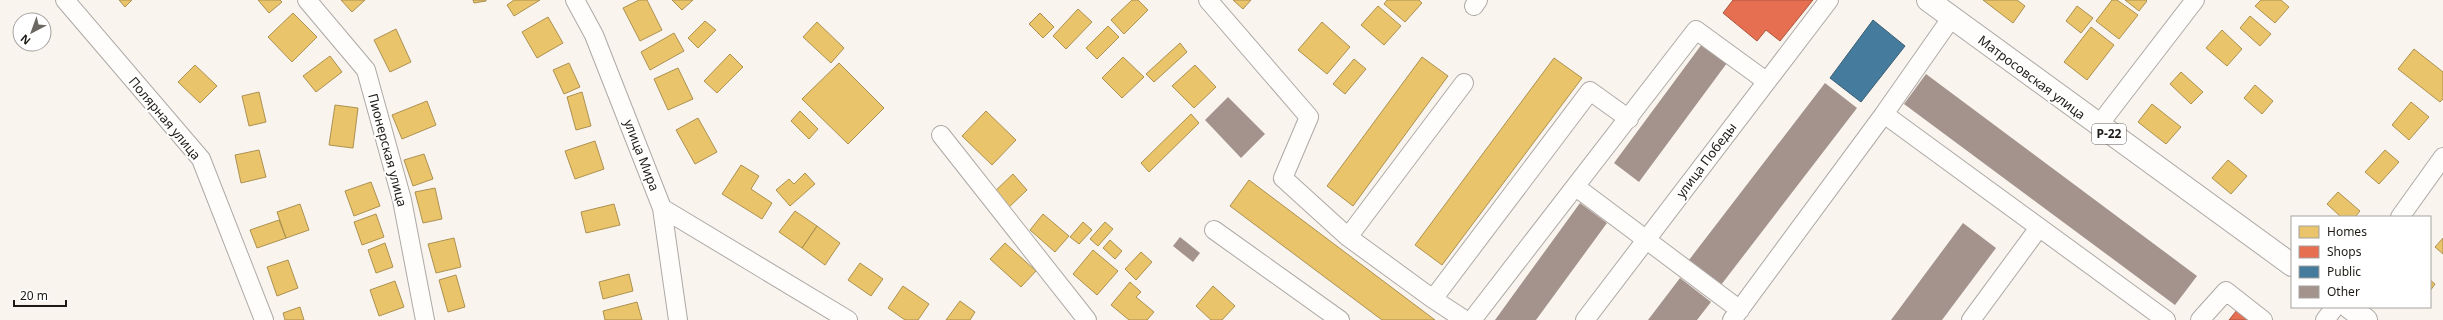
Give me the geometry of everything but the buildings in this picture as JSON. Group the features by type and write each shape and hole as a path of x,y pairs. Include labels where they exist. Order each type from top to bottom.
{"highway":[{"name":"Матросовская улица","path":"1928,0 2098,126 2291,264"},
{"path":"2350,308 2366,320"}],"street":[{"name":"Полярная улица","path":"65,0 201,159 264,320"},
{"name":"Пионерская улица","path":"307,0 366,70 402,200 425,320"},
{"name":"улица Мира","path":"574,0 594,35 662,208 678,320"},
{"path":"1208,0 1309,117 1283,178 1348,237 1465,320"},
{"name":"улица Победы","path":"1585,320 1829,0"},
{"path":"2098,126 2195,0"},
{"path":"1576,187 1645,240 1736,315 1884,114 1952,18"},
{"path":"1472,320 1629,119 1696,30 1766,81"},
{"path":"1348,237 1464,83"},
{"path":"1434,299 1590,91 1629,119"},
{"path":"1884,114 2038,229 2166,320"},
{"path":"941,135 1087,320"},
{"path":"2401,216 2443,157"},
{"path":"662,208 848,320"},
{"path":"1972,320 2038,229"},
{"path":"1214,230 1340,320"},
{"path":"2200,320 2226,291 2263,320"},
{"path":"2325,320 2334,308"}]}
